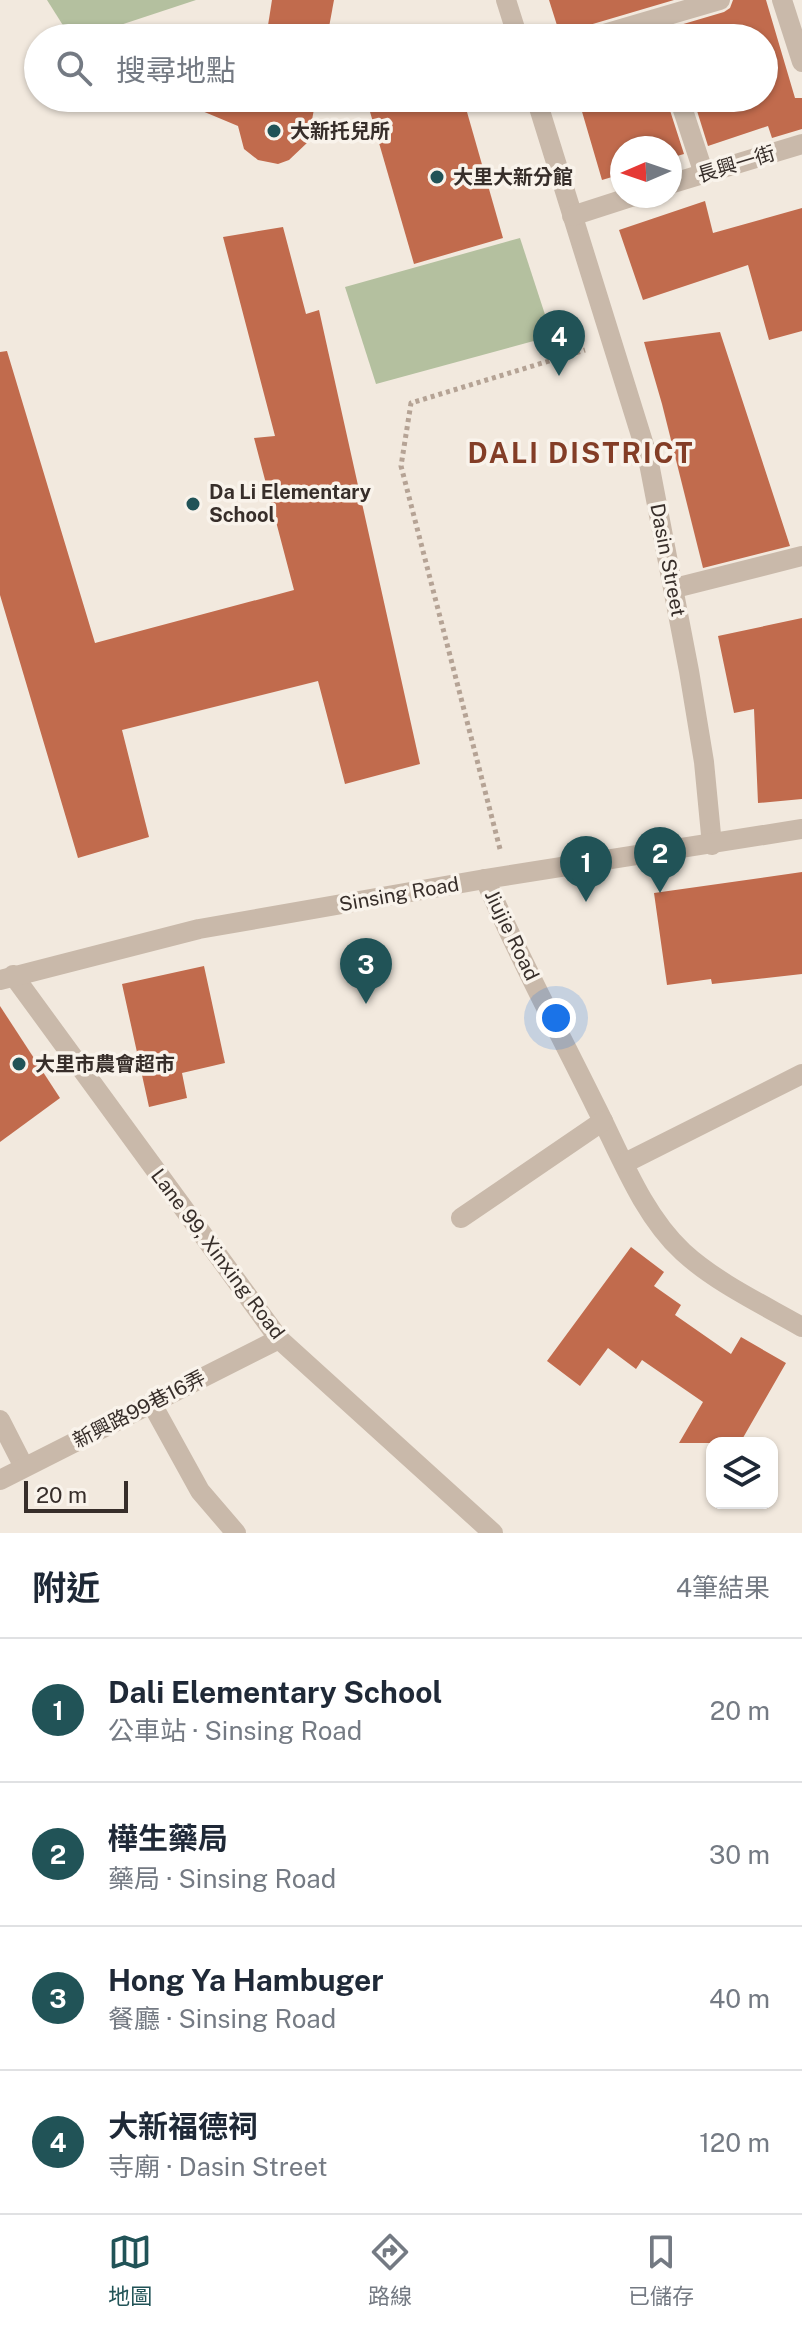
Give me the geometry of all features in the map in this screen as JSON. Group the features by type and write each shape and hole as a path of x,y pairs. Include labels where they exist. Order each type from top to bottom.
{"street":[{"path":"506,0 514,24"},
{"path":"668,24 720,0"},
{"path":"782,0 802,62"},
{"name":"Dasin Street","path":"540,112 648,458 675,588 704,762 712,845"},
{"path":"684,112 704,174"},
{"name":"長興一街","path":"682,180 802,144"},
{"path":"572,216 610,204"},
{"path":"675,588 802,556"},
{"name":"Sinsing Road","path":"6,977 199,929 485,879 802,829"},
{"name":"Jiujie Road","path":"485,879 505,926 603,1121 661,1227 683,1252 741,1293 802,1327"},
{"name":"Lane 99, Xinxing Road","path":"6,977 279,1339 489,1532"},
{"path":"625,1163 802,1074"},
{"path":"461,1218 603,1121"},
{"name":"新興路99巷16弄","path":"0,1480 279,1339"},
{"path":"152,1404 200,1491 236,1533"},
{"path":"0,1420 24,1467"}],"path":[{"path":"507,877 401,466 411,403 613,341"}],"green space":[{"path":"47,0 196,0 123,24 62,24"},
{"path":"520,238 552,336 376,384 345,287"}],"building":[{"path":"272,0 334,0 330,24 268,24"},
{"path":"549,0 674,0 593,24 557,24"},
{"path":"733,0 766,0 773,24 683,24 724,12"},
{"path":"778,41 795,98 802,98 802,129 772,138 768,126 708,146 697,112 778,112"},
{"name":"大新托兒所","path":"204,112 313,112 308,142 289,160 278,164 258,160 244,149 238,126"},
{"name":"大里大新分館","path":"370,112 467,112 503,238 414,264"},
{"path":"582,112 670,112 678,136 610,136 610,178 602,180"},
{"path":"705,201 713,233 802,208 802,331 769,340 748,265 643,300 619,230"},
{"path":"283,227 306,314 319,310 420,764 345,784 318,681 122,730 149,837 78,858 0,595 0,352 7,351 95,643 294,590 254,438 275,436 223,237"},
{"path":"720,332 790,546 703,568 644,342"},
{"path":"802,618 802,799 758,803 754,709 734,713 718,636"},
{"path":"802,872 802,974 712,984 711,979 667,985 654,893"},
{"path":"204,966 225,1063 182,1073 187,1098 149,1107 122,984"},
{"name":"大里市農會超市","path":"0,1006 60,1098 0,1142"},
{"path":"631,1247 664,1272 654,1286 681,1305 675,1315 731,1354 741,1337 786,1363 743,1437 706,1437 706,1443 679,1443 703,1402 642,1360 636,1369 608,1348 580,1386 547,1361"}],"place":[{"name":"大新托兒所","path":"274,131"},
{"name":"大里大新分館","path":"437,177"},
{"name":"大新福德祠","path":"559,376"},
{"name":"Da Li Elementary School","path":"193,504"},
{"name":"樺生藥局","path":"660,893"},
{"name":"Dali Elementary School","path":"586,902"},
{"name":"Hong Ya Hambuger","path":"366,1004"},
{"name":"大里市農會超市","path":"19,1064"}],"district":[{"name":"DALI DISTRICT","path":"581,452"}]}
